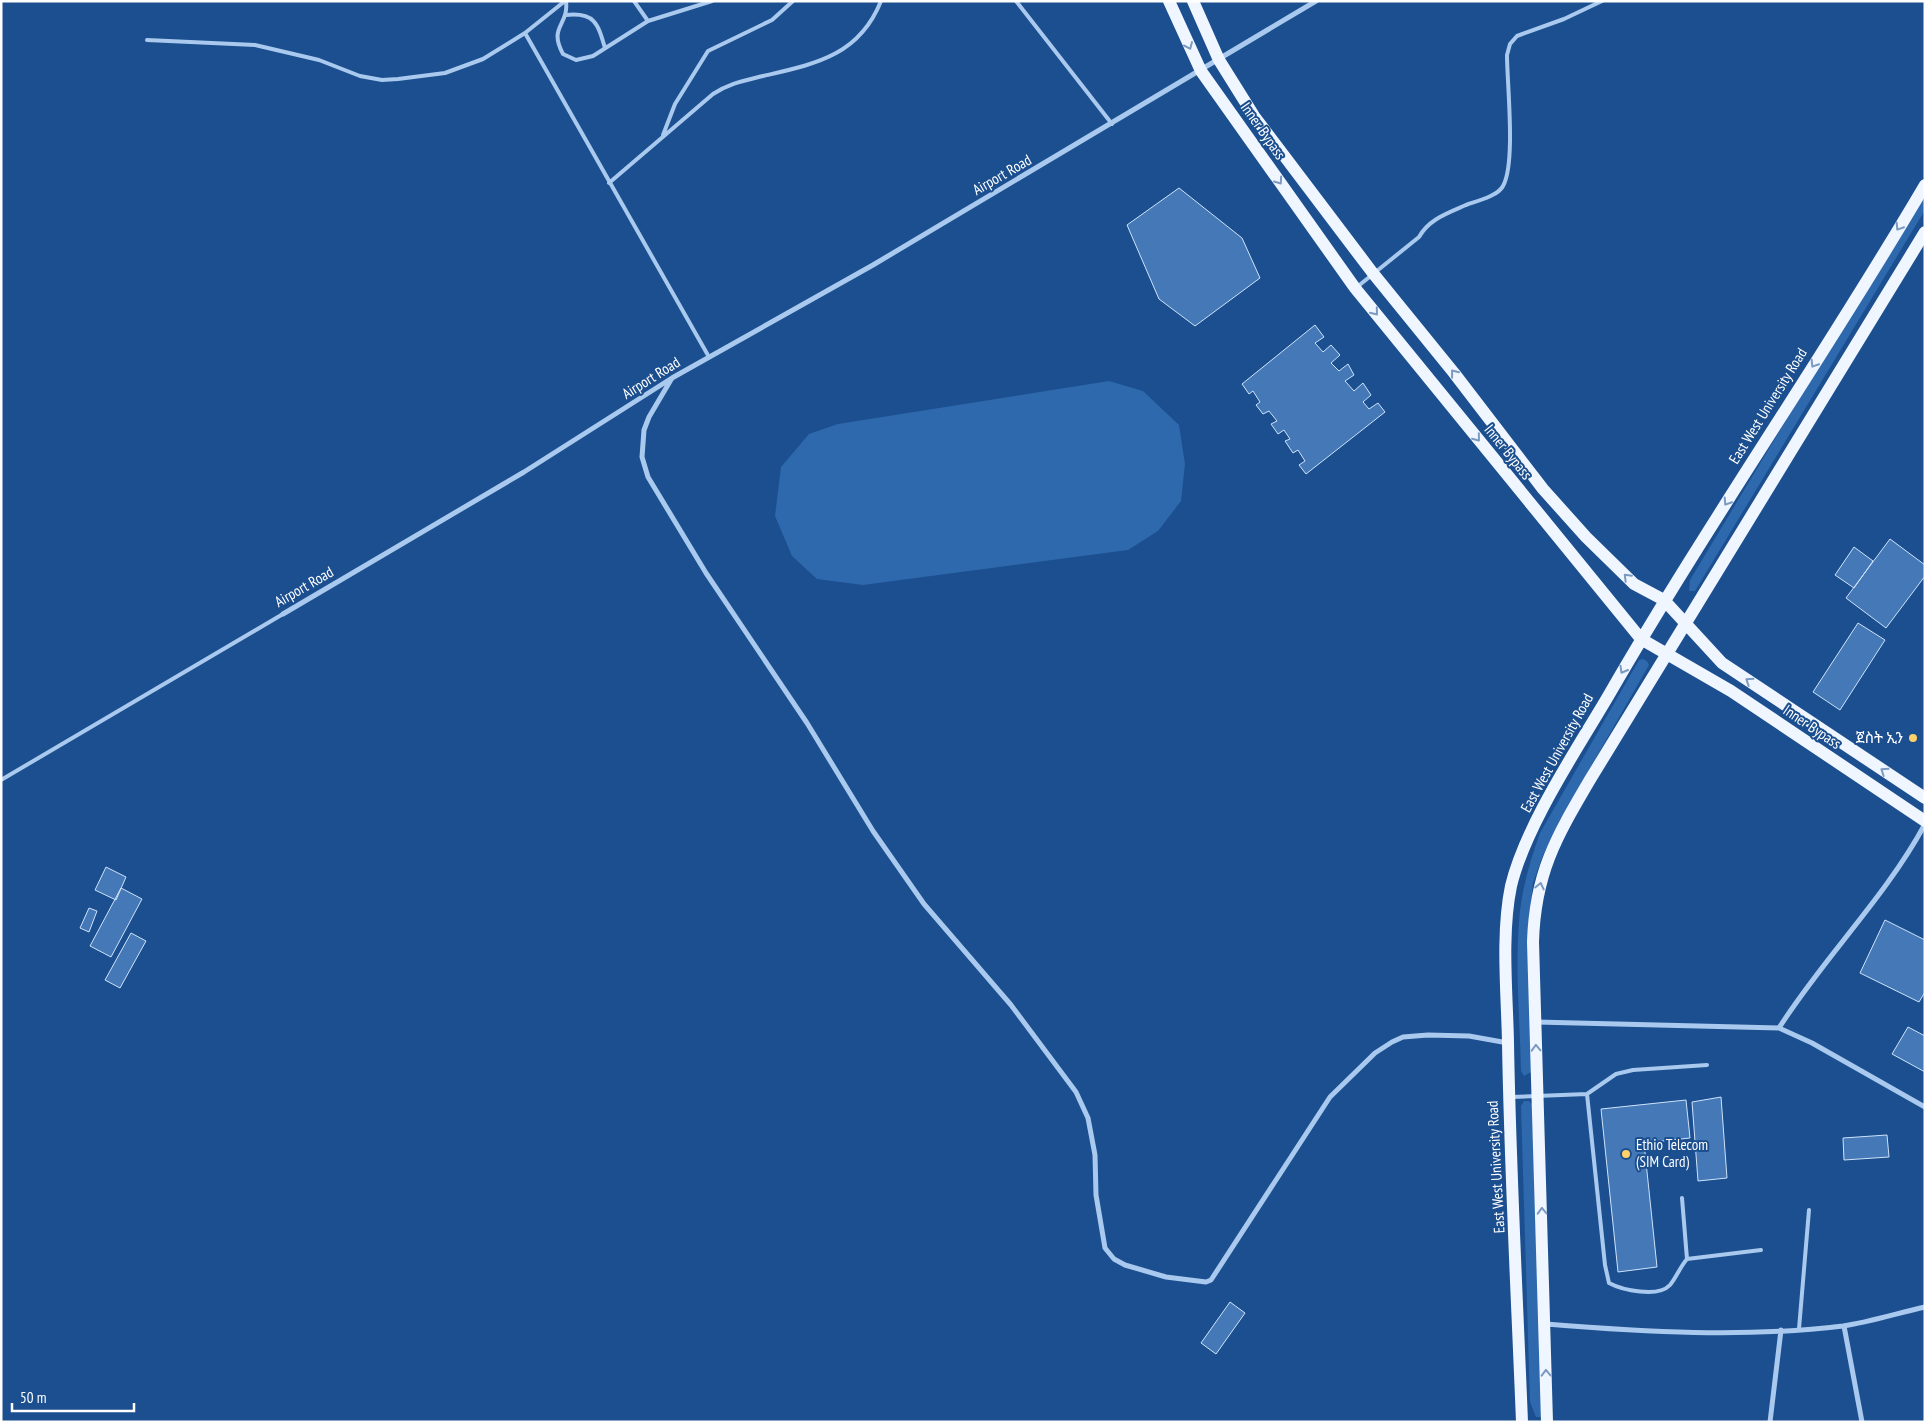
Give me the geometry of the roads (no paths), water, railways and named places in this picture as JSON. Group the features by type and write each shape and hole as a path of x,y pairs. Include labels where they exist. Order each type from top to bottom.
{"main road":[{"name":"Inner Bypass","path":"1169,1 1201,71 1356,288 1641,639 1730,691 1925,823"},
{"name":"Inner Bypass","path":"1194,1 1219,60 1254,116 1372,272 1454,373 1543,490 1586,537 1634,584 1664,600 1722,663 1925,798"},
{"name":"East West University Road","path":"1522,1422 1509,1097 1507,951 1512,885 1524,847 1550,796 1664,600 1925,185"},
{"path":"1547,1422 1534,919 1540,882 1559,832 1925,232"}],"street":[{"name":"Airport Road","path":"283,614 524,472 672,378 1112,124 1316,1"},
{"path":"672,378 649,417 644,430 642,457 648,477 706,573 807,723 873,831 924,904 1011,1005 1076,1092 1088,1118 1095,1155 1096,1195 1105,1248 1114,1259 1126,1265 1166,1277 1206,1282 1211,1280 1330,1097 1375,1053 1403,1037 1428,1035 1468,1036 1508,1044"},
{"path":"1778,1028 1801,993 1906,859 1925,823"},
{"path":"1536,1022 1778,1028 1812,1043 1925,1108"},
{"path":"1545,1324 1638,1332 1724,1333 1844,1326 1925,1307"},
{"path":"1844,1326 1862,1422"},
{"path":"1770,1422 1781,1330"}],"lane":[{"path":"566,1 566,15 558,29 557,35 563,54 576,60 593,56 648,21 712,1"},
{"path":"147,40 255,45 319,60 344,70 382,80 445,73 483,59 525,32 566,1"},
{"path":"634,1 648,21"},
{"path":"662,137 675,104 702,57 724,42 772,20 793,1"},
{"path":"609,183 728,84 816,63 846,48 864,31 881,1"},
{"path":"1016,1 1112,124"},
{"path":"1356,288 1372,272 1419,237 1425,227 1439,217 1493,194 1503,187 1508,173 1507,55 1510,44 1517,36 1572,16 1602,1"},
{"path":"566,15 584,15 591,18 599,29 605,48"},
{"path":"525,32 709,357"},
{"name":"Airport Road","path":"1,780 283,614"},
{"path":"1509,1097 1587,1094 1616,1074 1633,1070 1707,1065"},
{"path":"1587,1094 1605,1265 1610,1283 1621,1289 1639,1291 1665,1289 1687,1259 1682,1198"},
{"path":"1799,1328 1809,1210"},
{"path":"1687,1259 1761,1250"}],"place":[{"name":"ጀስት ኢን","path":"1913,738"},
{"name":"Ethio Telecom (SIM Card)","path":"1626,1154"}]}
